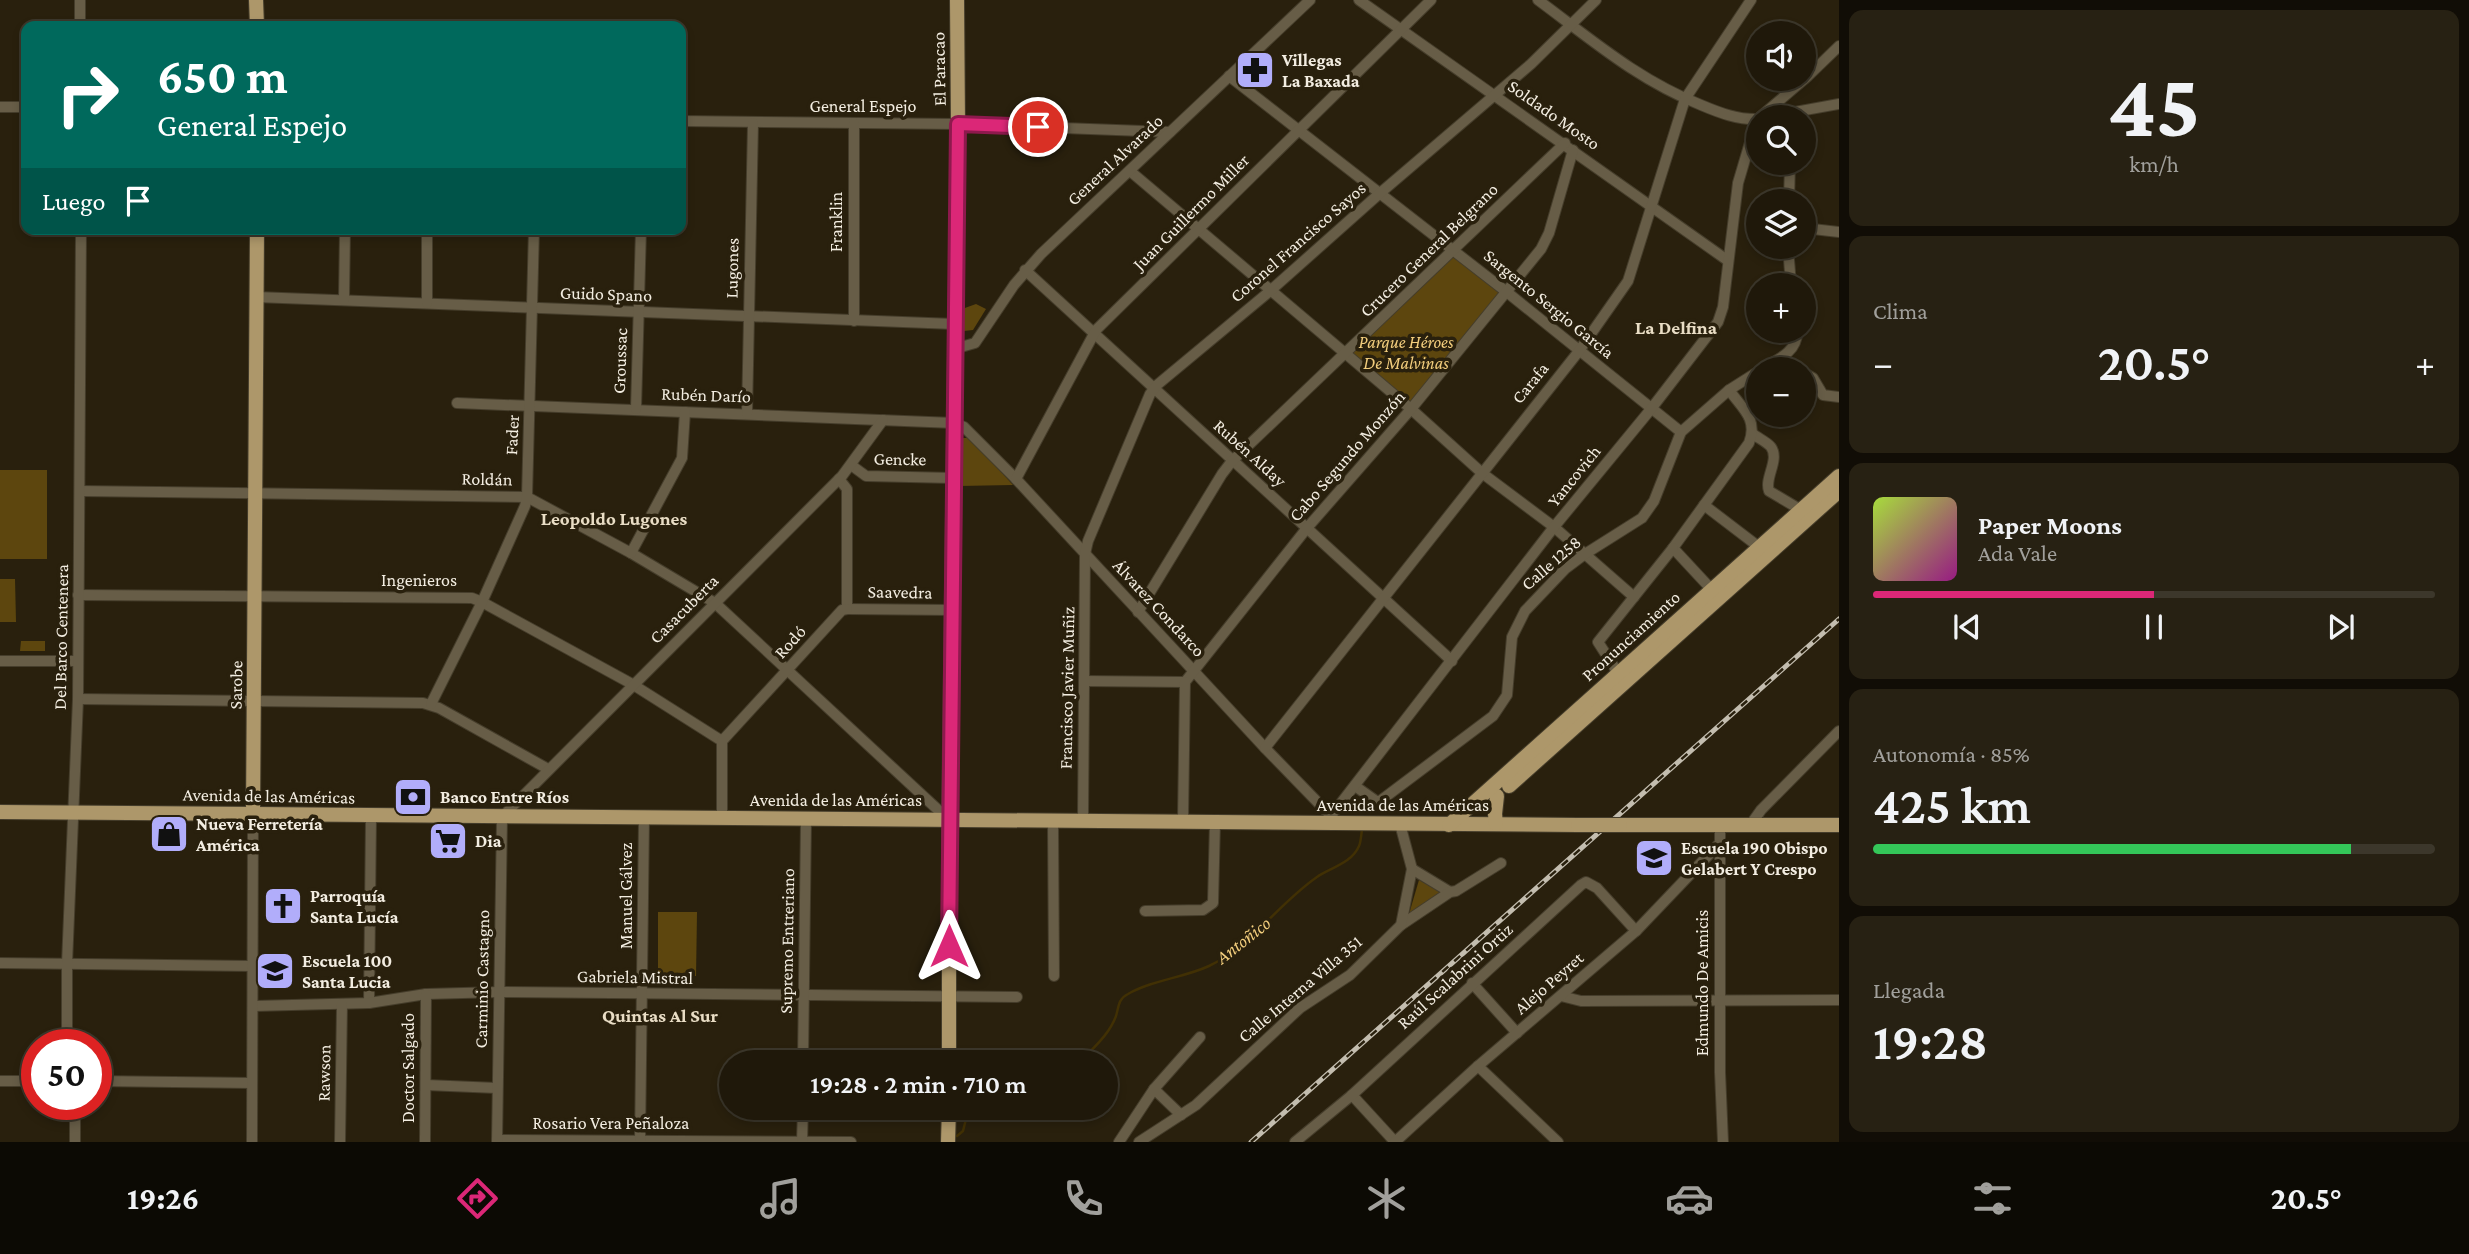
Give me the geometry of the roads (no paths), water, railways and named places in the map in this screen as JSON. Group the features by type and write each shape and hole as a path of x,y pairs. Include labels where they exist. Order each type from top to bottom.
{"main road":[{"path":"256,0 257,21"},
{"name":"El Paracao","path":"949,1050 957,0"},
{"name":"Sarobe","path":"253,815 257,235"},
{"name":"Pronunciamiento","path":"1449,825 1839,476"},
{"name":"Pronunciamiento","path":"1467,825 1839,491"},
{"path":"1496,824 1497,796"},
{"name":"Avenida de las Américas","path":"0,812 1215,822 1332,820 1449,825 1839,825"},
{"path":"948,1120 948,1142"}],"street":[{"path":"80,0 80,21"},
{"name":"General Alvarado","path":"954,348 975,343 1026,270 1310,0"},
{"name":"Soldado Mosto","path":"1359,0 1727,260"},
{"name":"Juan Guillermo Miller","path":"1016,479 1093,334 1431,0"},
{"path":"1538,0 1634,72 1685,99 1724,114 1746,116"},
{"name":"Coronel Francisco Sayos","path":"1085,554 1088,541 1153,390 1496,95 1596,0"},
{"name":"Carafa","path":"1265,748 1579,351 1628,281 1685,99 1751,0"},
{"path":"1816,68 1839,46"},
{"name":"Sargento Sergio García","path":"1229,76 1508,293 1681,432"},
{"path":"1775,105 1792,91"},
{"path":"1816,109 1839,104"},
{"path":"0,107 21,107"},
{"name":"General Espejo","path":"686,121 958,124 1170,132"},
{"name":"Lugones","path":"747,414 753,123"},
{"name":"Franklin","path":"854,123 854,321"},
{"name":"Crucero General Belgrano","path":"1138,612 1232,461 1454,251 1569,147"},
{"name":"Cabo Segundo Monzón","path":"1185,682 1307,528 1508,293 1546,242 1569,147"},
{"name":"Yancovich","path":"1332,820 1355,786 1554,527 1718,322 1723,307 1738,183 1746,159"},
{"path":"1130,171 1482,472 1554,527 1634,597"},
{"path":"1816,229 1839,232"},
{"name":"Del Barco Centenera","path":"67,1029 72,813 78,699 81,235"},
{"path":"344,300 345,235"},
{"path":"427,235 427,303"},
{"name":"Fader","path":"431,704 482,602 527,497 534,235"},
{"name":"Groussac","path":"636,409 641,235"},
{"name":"Rubén Alday","path":"1026,270 1153,390 1452,661"},
{"name":"Guido Spano","path":"256,297 954,324"},
{"name":"Calle 1258","path":"1780,357 1792,349 1795,343"},
{"name":"Calle 1258","path":"1355,786 1376,801 1380,800 1493,716 1507,695 1512,638 1518,621 1536,597 1585,554 1637,523 1649,509 1681,432 1746,379"},
{"path":"1816,384 1823,395 1839,397"},
{"path":"1730,390 1746,405"},
{"name":"Rubén Darío","path":"457,404 954,423"},
{"path":"631,554 682,458 685,412"},
{"name":"Casacuberta","path":"502,817 839,479 883,420"},
{"name":"Álvarez Condarco","path":"954,423 971,433 1016,479 1332,820"},
{"path":"1618,673 1598,642 1672,548 1749,443 1753,427"},
{"path":"1752,434 1770,446 1773,452 1767,483 1769,492 1801,510"},
{"name":"Gencke","path":"851,465 866,476 953,478"},
{"path":"839,479 847,489 846,609"},
{"name":"Roldán","path":"80,491 527,497 715,603 949,820"},
{"path":"1704,505 1759,547"},
{"path":"1672,548 1712,590"},
{"name":"Francisco Javier Muñiz","path":"1083,821 1085,554"},
{"name":"Ingenieros","path":"78,595 461,598 482,602 632,684 722,741"},
{"name":"Saavedra","path":"846,609 952,611"},
{"name":"Rodó","path":"722,741 842,610 846,609"},
{"path":"0,661 78,661"},
{"path":"1084,681 1185,682 1183,821"},
{"path":"78,699 431,704 548,769"},
{"path":"1751,824 1761,810 1839,731"},
{"path":"722,741 722,818"},
{"name":"Sarobe","path":"252,1142 253,815"},
{"path":"369,1003 371,816"},
{"name":"Carminio Castagno","path":"497,1141 502,817"},
{"name":"Manuel Gálvez","path":"640,1142 644,818"},
{"name":"Supremo Entreriano","path":"803,1050 806,819"},
{"path":"1053,821 1054,976"},
{"path":"1145,911 1203,910 1210,907 1213,902 1215,822"},
{"path":"1400,824 1412,869 1401,925"},
{"name":"Edmundo De Amicis","path":"1720,824 1719,1000 1723,1142"},
{"name":"Alejo Peyret","path":"1395,1142 1478,1066 1636,931 1719,844"},
{"name":"Calle Interna Villa 351","path":"1139,1142 1196,1105 1300,1008 1350,975 1401,925 1450,892 1501,863"},
{"path":"1412,869 1450,892"},
{"name":"Raúl Scalabrini Ortiz","path":"1295,1142 1352,1095 1586,882 1597,888 1636,931"},
{"path":"0,963 253,967"},
{"path":"1472,983 1517,1033"},
{"name":"Gabriela Mistral","path":"253,1006 369,1003 426,995 500,992 1017,997"},
{"name":"Doctor Salgado","path":"425,1142 426,995"},
{"path":"1561,996 1581,1001 1839,1000"},
{"name":"Rawson","path":"340,1142 342,1004"},
{"path":"1119,1142 1154,1089 1200,1038"},
{"path":"1478,1066 1558,1142"},
{"path":"0,1081 21,1081"},
{"path":"112,1081 252,1083"},
{"path":"426,1085 498,1088"},
{"path":"1154,1089 1181,1115"},
{"path":"1352,1095 1395,1142"},
{"path":"75,1120 75,1142"},
{"path":"802,1142 803,1120"},
{"name":"Rosario Vera Peñaloza","path":"497,1141 851,1142"}],"waterway":[{"name":"Antoñico","path":"1091,1050 1109,1029 1122,998 1147,985 1209,966 1239,947 1303,888 1351,857 1360,844 1362,830"},
{"name":"Antoñico","path":"957,1136 963,1131 966,1120"}],"railway":[{"path":"1251,1142 1839,619"}],"place":[{"name":"Villegas La Baxada","path":"1255,70"},
{"name":"Banco Entre Ríos","path":"413,797"},
{"name":"Nueva Ferretería América","path":"169,834"},
{"name":"Dia","path":"448,841"},
{"name":"Escuela 190 Obispo Gelabert Y Crespo","path":"1654,858"},
{"name":"Parroquía Santa Lucía","path":"283,906"},
{"name":"Escuela 100 Santa Lucia","path":"275,971"}],"district":[{"name":"La Delfina","path":"1676,327"},
{"name":"Leopoldo Lugones","path":"614,518"},
{"name":"Quintas Al Sur","path":"660,1015"}],"park label":[{"name":"Parque Héroes De Malvinas","path":"1406,352"}]}
